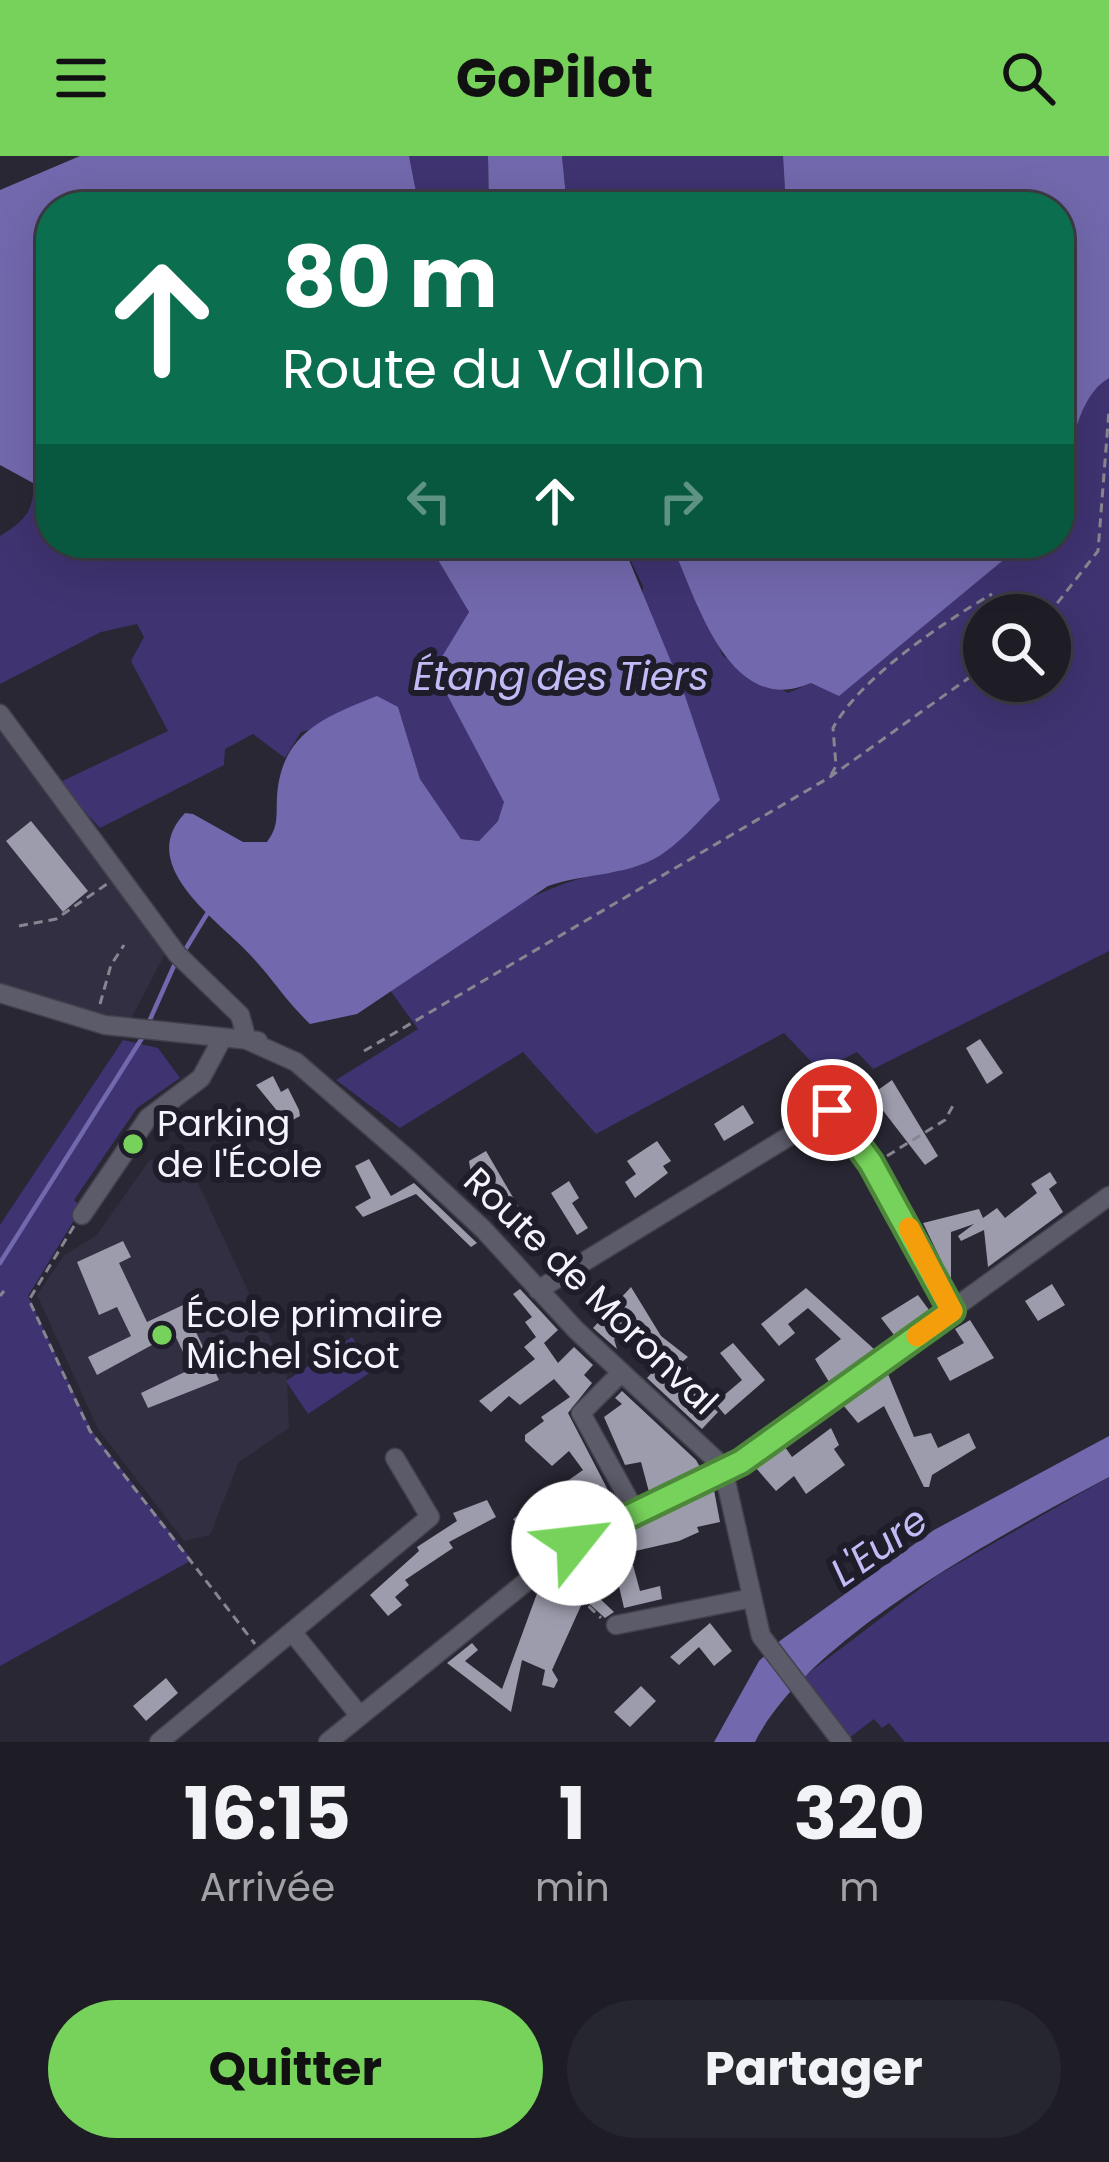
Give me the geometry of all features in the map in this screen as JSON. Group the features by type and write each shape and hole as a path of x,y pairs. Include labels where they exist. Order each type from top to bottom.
{"street":[{"path":"0,714 180,958 240,1016 247,1040"},
{"name":"Route de Moronval","path":"0,993 96,1023 247,1040 305,1057 484,1228 538,1290 704,1448 722,1472"},
{"path":"82,1215 154,1112 201,1078 222,1039"},
{"path":"538,1290 832,1110 871,1163 952,1311"},
{"path":"328,1742 574,1543 634,1510 722,1472 1109,1196"},
{"path":"621,1373 581,1413 634,1510"},
{"path":"159,1742 430,1517 395,1458"},
{"path":"722,1472 763,1640 842,1742"},
{"path":"616,1625 752,1598"},
{"path":"292,1633 360,1716"}],"path":[{"path":"1064,594 1098,551 1109,410"},
{"path":"830,777 836,766 832,728 856,697 963,613"},
{"path":"364,1051 830,777 963,682"},
{"path":"20,926 70,912 118,876"},
{"path":"96,1023 107,976 124,946"},
{"path":"871,1163 945,1120 955,1102"},
{"path":"82,1215 29,1300 90,1431 264,1656"},
{"path":"558,1578 616,1625"}],"shaded area":[{"path":"409,156 488,156 489,192 416,192"},
{"path":"562,156 783,156 785,192 566,192"},
{"path":"1109,378 1109,951 873,1069 857,1052 820,1071 784,1033 596,1134 523,1052 400,1128 336,1080 418,1029 390,990 528,899 589,876 620,871 643,586 629,558 678,558 723,656 788,693 811,683 839,695 1006,558 1074,558 1074,429 1095,390"},
{"path":"33,483 36,558 437,558 469,612 435,671 505,802 498,821 479,841 461,839 420,779 398,708 301,732 285,758 253,734 225,749 224,765 100,828 58,783 168,731 131,661 144,637 137,624 101,632 0,684 0,536 26,515"},
{"path":"0,721 168,948 129,1023 46,1003 0,984"},
{"path":"123,1040 158,1048 180,1078 137,1108 74,1200 82,1207 28,1296 92,1431 192,1560 0,1666 0,1225"},
{"name":"École primaire Michel Sicot","path":"181,1146 287,1375 289,1428 239,1462 210,1535 184,1541 98,1429 37,1295 64,1255 96,1236 149,1161"},
{"path":"352,1337 374,1370 308,1414 286,1381"},
{"path":"1109,1477 1109,1742 905,1742 889,1723 882,1728 874,1719 849,1738 802,1678 938,1575"}],"water":[{"path":"80,156 409,156 416,192 36,192 33,483 0,465 0,190"},
{"path":"488,156 562,156 566,192 489,192"},
{"path":"783,156 1109,156 1109,378 1089,398 1074,436 1074,192 785,192"},
{"name":"Étang des Tiers","path":"437,558 628,558 684,693 720,800 652,860 548,886 357,1014 310,1024 188,893 169,854 172,833 185,813 243,842 267,842 275,826 280,775 296,742 323,720 377,696 398,707 420,779 461,839 479,841 498,821 504,802 434,670 469,612"},
{"path":"677,558 1006,558 839,696 811,683 783,690 758,684 738,670 705,622"},
{"path":"1109,1436 1109,1477 965,1558 863,1627 781,1703 755,1742 714,1742 759,1661 781,1640 934,1530"}],"building":[{"path":"31,821 88,891 63,912 6,841"},
{"path":"980,1039 1003,1073 987,1084 966,1048"},
{"path":"273,1076 281,1092 288,1088 299,1110 300,1116 287,1123 256,1085"},
{"path":"892,1080 938,1156 925,1165 871,1095"},
{"path":"743,1105 754,1123 724,1141 714,1124"},
{"path":"657,1141 671,1161 663,1166 668,1173 635,1198 625,1182 636,1174 627,1161"},
{"path":"486,1151 521,1211 511,1217 490,1182 477,1183 471,1174 469,1161"},
{"path":"369,1159 391,1196 414,1183 477,1243 471,1247 416,1194 363,1217 355,1207 371,1198 355,1166"},
{"path":"1050,1172 1057,1183 1049,1189 1063,1212 988,1267 984,1230 961,1241 958,1236 974,1224 951,1232 951,1281 923,1223 979,1209 983,1218 997,1208 1005,1218 1037,1193 1031,1184"},
{"path":"569,1181 579,1198 572,1203 588,1228 577,1235 551,1193"},
{"path":"123,1241 131,1257 119,1263 147,1322 183,1305 219,1380 148,1408 141,1393 191,1369 174,1333 97,1375 88,1357 131,1336 117,1307 99,1315 77,1262"},
{"path":"1052,1284 1065,1305 1038,1321 1025,1301"},
{"path":"631,1287 661,1336 688,1357 682,1362 688,1368 669,1385 691,1389 718,1412 702,1429 647,1378 659,1365 634,1323 614,1339 617,1349 593,1328"},
{"path":"806,1288 874,1349 829,1382 815,1359 841,1339 808,1308 788,1324 795,1333 779,1346 761,1324"},
{"path":"520,1289 558,1330 544,1343 558,1363 574,1347 593,1365 584,1375 592,1383 568,1413 610,1494 600,1485 582,1500 595,1518 583,1524 565,1500 522,1531 513,1519 583,1470 569,1451 552,1466 525,1441 525,1435 544,1421 541,1417 570,1397 554,1379 520,1405 509,1396 491,1412 479,1401 535,1359 524,1347 536,1337 525,1322 532,1317 513,1294"},
{"path":"918,1295 929,1310 894,1335 881,1318"},
{"path":"970,1320 994,1358 950,1381 937,1358 964,1343 955,1329"},
{"path":"733,1343 765,1380 725,1415 715,1403 742,1380 720,1353"},
{"path":"888,1374 914,1437 931,1433 938,1448 969,1433 976,1448 932,1475 929,1487 924,1487 884,1406 858,1423 843,1405"},
{"path":"622,1391 700,1467 649,1492 641,1462 625,1465 604,1417 622,1404 615,1398"},
{"path":"831,1428 839,1445 834,1449 845,1465 806,1494 794,1476 776,1491 756,1468 785,1447 792,1457"},
{"path":"714,1490 720,1522 697,1527 699,1532 679,1541 631,1552 623,1534"},
{"path":"487,1500 496,1517 449,1542 453,1548 405,1580 409,1585 395,1597 402,1605 388,1616 370,1595 419,1551 417,1547 457,1521 453,1513"},
{"path":"633,1565 640,1591 660,1586 662,1599 624,1608 615,1569"},
{"path":"576,1576 614,1612 605,1618 584,1599 552,1670 558,1680 554,1688 542,1685 545,1670 522,1660 511,1712 447,1663 472,1643 478,1650 465,1661 502,1689 539,1588 559,1597"},
{"path":"710,1623 732,1651 714,1666 699,1647 679,1665 670,1657"},
{"path":"166,1678 178,1693 146,1721 133,1706"},
{"path":"641,1686 656,1701 630,1727 614,1712"}],"waterway":[{"path":"185,950 207,914"},
{"path":"148,1024 177,959"},
{"path":"0,1263 144,1035"}],"slow traffic":[{"path":"909,1228 917,1252 952,1311 917,1336"}],"place":[{"name":"Parking de l'École","path":"133,1144"},
{"name":"École primaire Michel Sicot","path":"162,1335"}],"route":[{"path":"574,1543 741,1462 952,1311 871,1163 838,1112 832,1110"}],"water label":[{"name":"L'Eure","path":"879,1546"}]}
